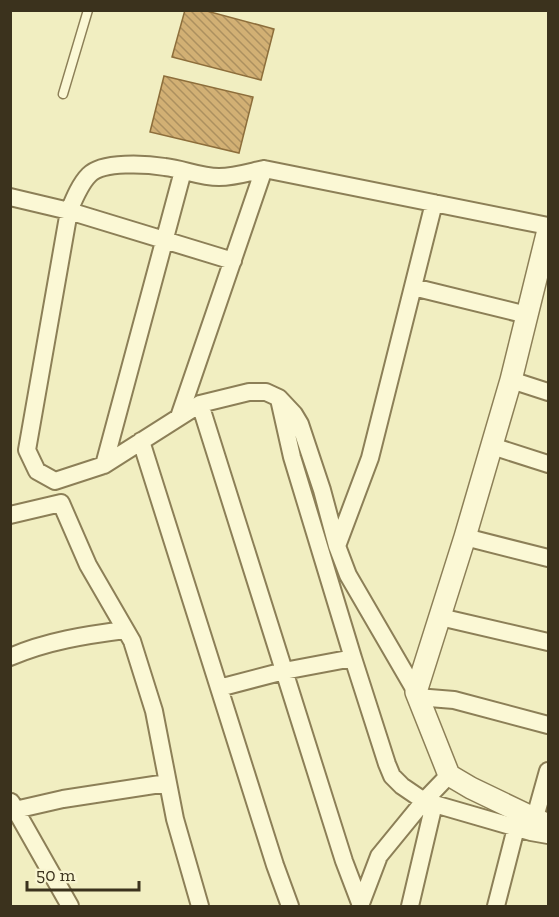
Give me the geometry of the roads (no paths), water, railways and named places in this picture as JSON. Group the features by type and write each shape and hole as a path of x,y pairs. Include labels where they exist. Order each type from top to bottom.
{"street":[{"path":"416,694 511,380 549,228 264,170 221,177 143,165 108,167 89,174 69,211 27,450 37,471 56,481 105,465 200,404 249,392 266,392 279,398 300,424 348,575 416,694 449,775 549,835"},
{"path":"179,417 264,170"},
{"path":"105,465 183,171"},
{"path":"10,197 69,211 164,242 233,261"},
{"path":"337,546 370,458 434,203"},
{"path":"413,287 527,315"},
{"path":"511,380 549,392"},
{"path":"279,398 291,457 392,776 402,786 429,802 533,826"},
{"path":"200,404 344,861 360,905"},
{"path":"141,441 290,906"},
{"path":"492,446 549,464"},
{"path":"56,481 61,503 88,565 132,641 154,711 167,783 200,906"},
{"path":"10,515 61,503"},
{"path":"465,537 549,558"},
{"path":"440,617 549,642"},
{"path":"10,657 30,648 77,636 125,630"},
{"path":"219,688 284,671 353,658"},
{"path":"416,694 454,700 549,725"},
{"path":"496,906 533,826 549,771"},
{"path":"360,905 379,856 429,802 449,775"},
{"path":"70,906 13,806 167,783"},
{"path":"410,906 429,802"}],"lane":[{"path":"63,94 87,10"}]}
